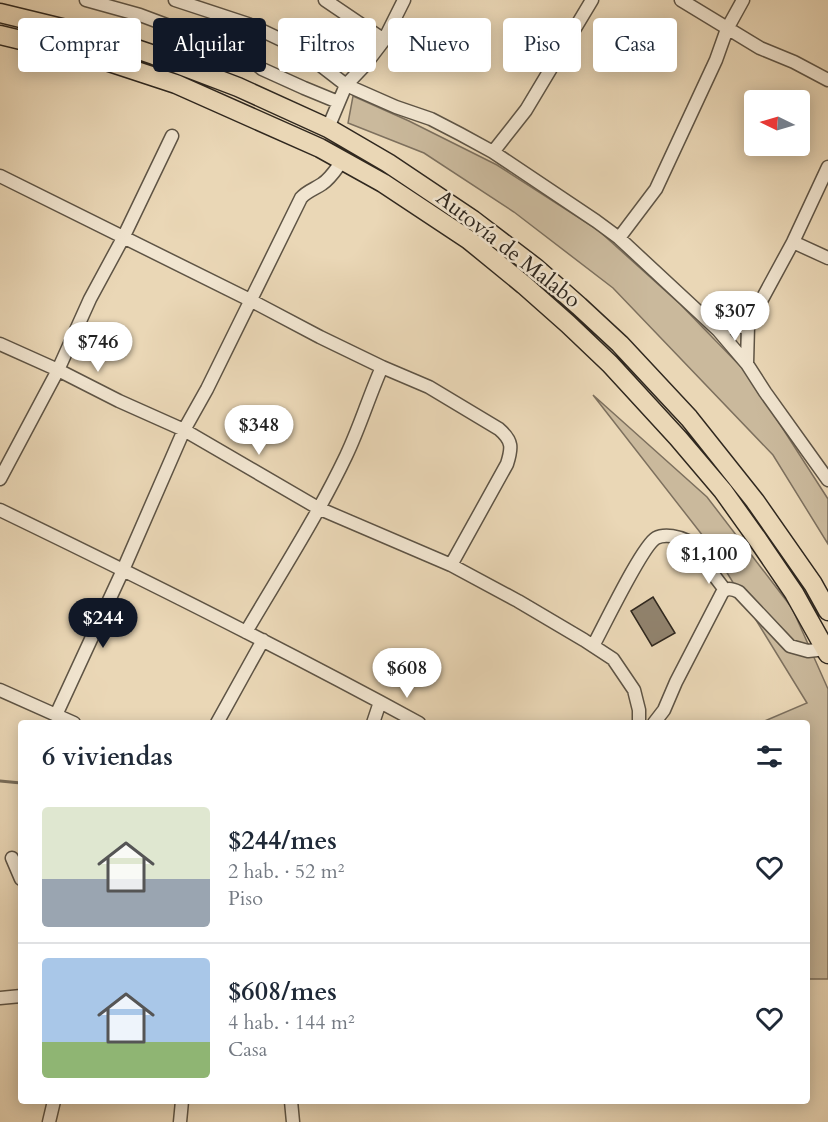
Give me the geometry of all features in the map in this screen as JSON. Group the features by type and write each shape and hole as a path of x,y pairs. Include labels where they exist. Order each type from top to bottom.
{"highway":[{"name":"Autovía de Malabo","path":"0,13 107,39 238,87 328,128 388,163 473,220 536,268 612,336 689,418 755,501 813,584 828,611"},
{"name":"Autovía de Malabo","path":"0,36 100,59 177,84 320,148 383,183 469,240 525,285 610,364 678,438 723,491 794,593 827,652"}],"street":[{"path":"86,0 140,15 244,54 262,69 338,102"},
{"path":"175,0 248,24 288,43 346,86 430,119 460,134 493,152 596,221 619,238 718,330 747,364 828,480"},
{"path":"325,0 384,40"},
{"path":"328,128 346,86 384,40 404,0"},
{"path":"493,152 526,110 592,0"},
{"path":"681,0 760,48 794,62 828,80"},
{"path":"619,238 656,189 743,0"},
{"path":"0,479 58,370 90,299 123,238 172,136"},
{"path":"56,715 184,430 207,389 302,198 330,178 342,160"},
{"path":"747,364 748,325 793,242 828,167"},
{"path":"0,177 320,337 429,387 499,429 507,436 511,453 451,565"},
{"path":"793,242 828,258"},
{"path":"718,330 748,325"},
{"path":"0,344 184,430 318,508 451,565 518,601 613,660 634,690 639,720"},
{"path":"246,632 318,508 353,442 382,367"},
{"path":"0,510 263,640 413,720"},
{"path":"593,646 648,546 657,538 675,537 688,541 725,590"},
{"path":"813,584 828,597"},
{"path":"725,590 739,592 790,646 808,651 827,652"},
{"path":"656,720 664,710 676,682 725,590"},
{"path":"219,720 263,640"},
{"path":"0,690 67,720"},
{"path":"374,720 380,702"},
{"path":"12,858 18,872"},
{"path":"0,998 18,996"},
{"path":"49,1122 53,1104"},
{"path":"180,1122 182,1104"},
{"path":"291,1104 293,1122"}],"shaded area":[{"path":"353,96 497,165 598,230 680,304 747,373 828,499 828,544 773,455 613,288 514,212 424,153 348,123"},
{"path":"593,395 707,497 792,608 828,689 828,979 810,979 810,720 767,720 807,703 710,545"}],"building":[{"path":"653,597 675,633 652,646 631,611"}],"waterway":[{"path":"0,781 18,783"}]}
